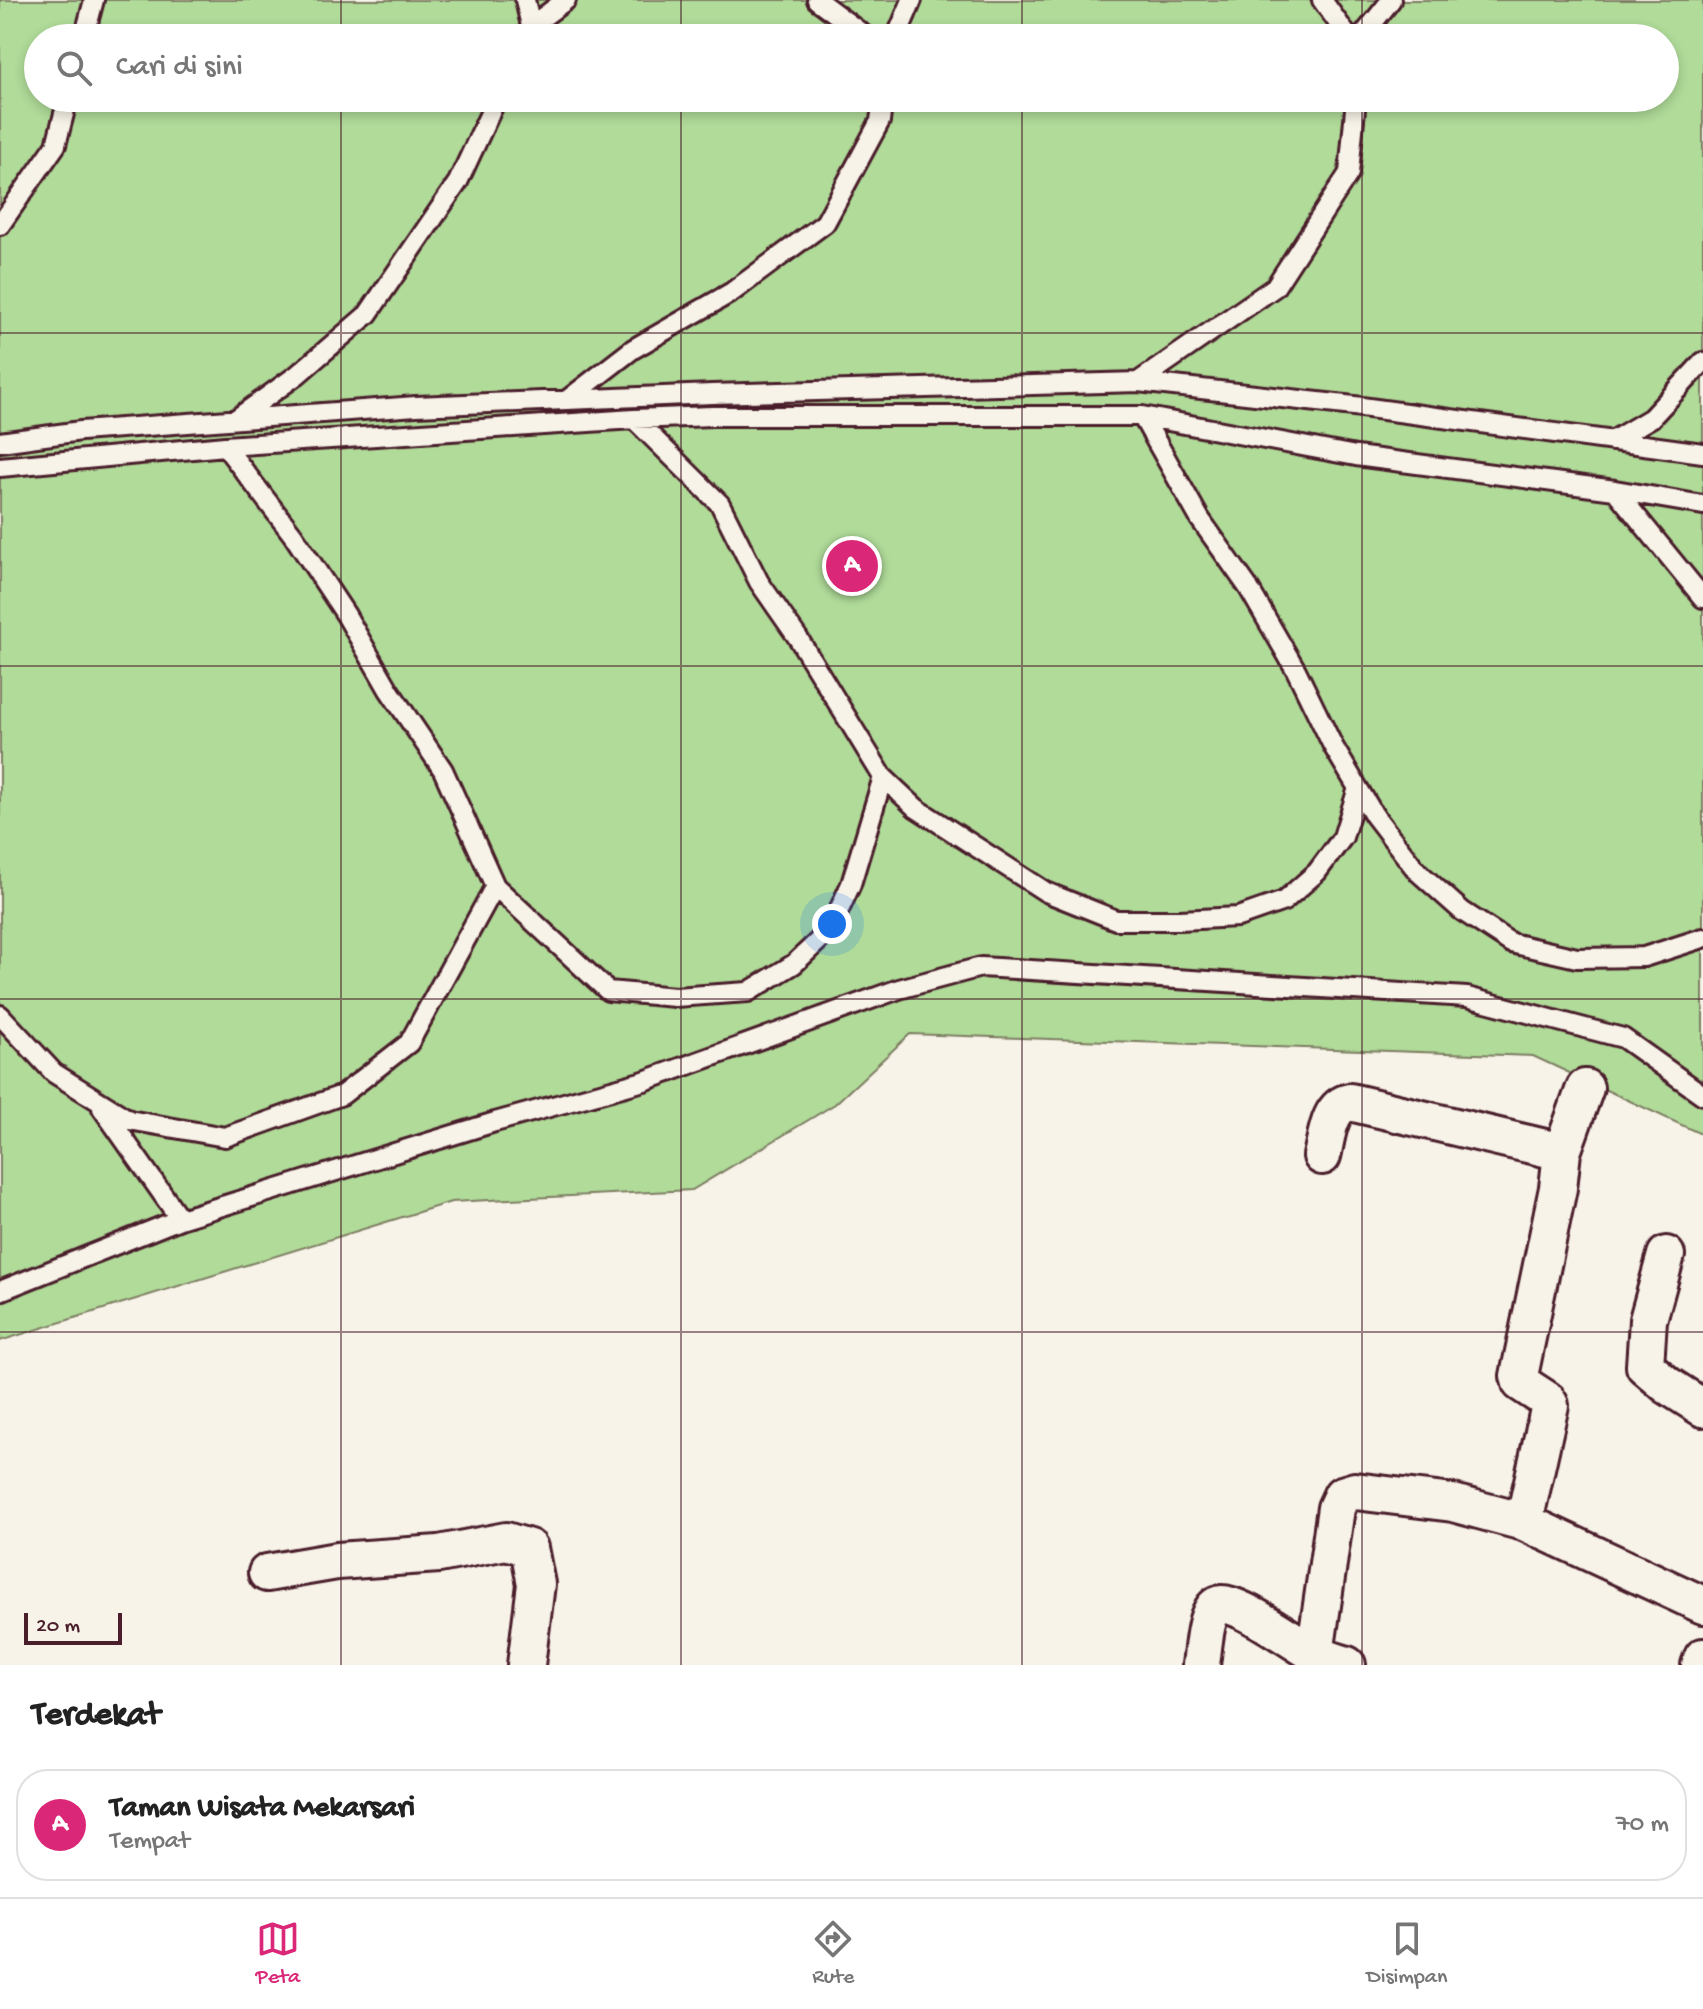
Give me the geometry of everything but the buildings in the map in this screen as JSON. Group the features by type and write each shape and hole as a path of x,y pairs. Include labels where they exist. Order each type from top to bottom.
{"street":[{"path":"1524,1522 1550,1409 1547,1400 1520,1383 1519,1376 1558,1188 1562,1152 1585,1088"},
{"path":"1322,1156 1337,1106 1350,1102 1562,1152"},
{"path":"1666,1255 1648,1320 1645,1366 1667,1385 1703,1408"},
{"path":"1201,1665 1210,1612 1216,1605 1222,1604 1241,1610 1331,1659 1333,1523 1342,1495 1355,1491 1453,1503 1524,1522 1703,1605"},
{"path":"267,1573 337,1561 439,1554 506,1541 529,1548 536,1584 526,1665"},
{"path":"1700,1665 1703,1657"}],"lane":[{"path":"88,24 94,0"},
{"path":"525,0 527,24"},
{"path":"538,24 566,0"},
{"path":"817,0 849,24"},
{"path":"902,24 912,0"},
{"path":"1322,0 1339,24"},
{"path":"1372,24 1391,0"},
{"path":"0,225 56,145 64,112"},
{"path":"235,420 297,375 368,314 458,182 490,112"},
{"path":"567,400 633,349 732,292 825,223 880,121 881,112"},
{"path":"1138,382 1275,287 1349,173 1355,112"},
{"path":"1612,441 1651,418 1703,362"},
{"path":"0,442 81,431 416,406 1138,382 1354,406 1703,453"},
{"path":"0,467 225,446 634,419 712,416 1142,416 1356,456 1615,490 1703,505"},
{"path":"1142,416 1200,519 1248,587 1296,670 1333,746 1374,815 1417,871 1462,911 1511,943 1577,958 1644,957 1703,938"},
{"path":"634,419 720,504 759,582 798,638 883,777 916,808 1046,892 1116,920 1238,917 1284,901 1317,872 1343,837 1358,788"},
{"path":"225,446 293,535 346,615 389,690 443,770 495,886 608,991 675,997 748,992 794,964 830,930 851,884 883,777"},
{"path":"1615,490 1703,598"},
{"path":"0,1015 54,1073 129,1120 225,1137 342,1095 409,1043 495,886"},
{"path":"0,1291 180,1219 467,1131 644,1081 899,989 981,967 1467,997 1623,1038 1703,1095"},
{"path":"98,1101 180,1219"}],"green space":[{"path":"0,0 1703,0 1703,1135 1533,1056 910,1034 835,1104 692,1190 451,1202 0,1341"}],"place":[{"name":"Taman Wisata Mekarsari","path":"852,566"}]}
